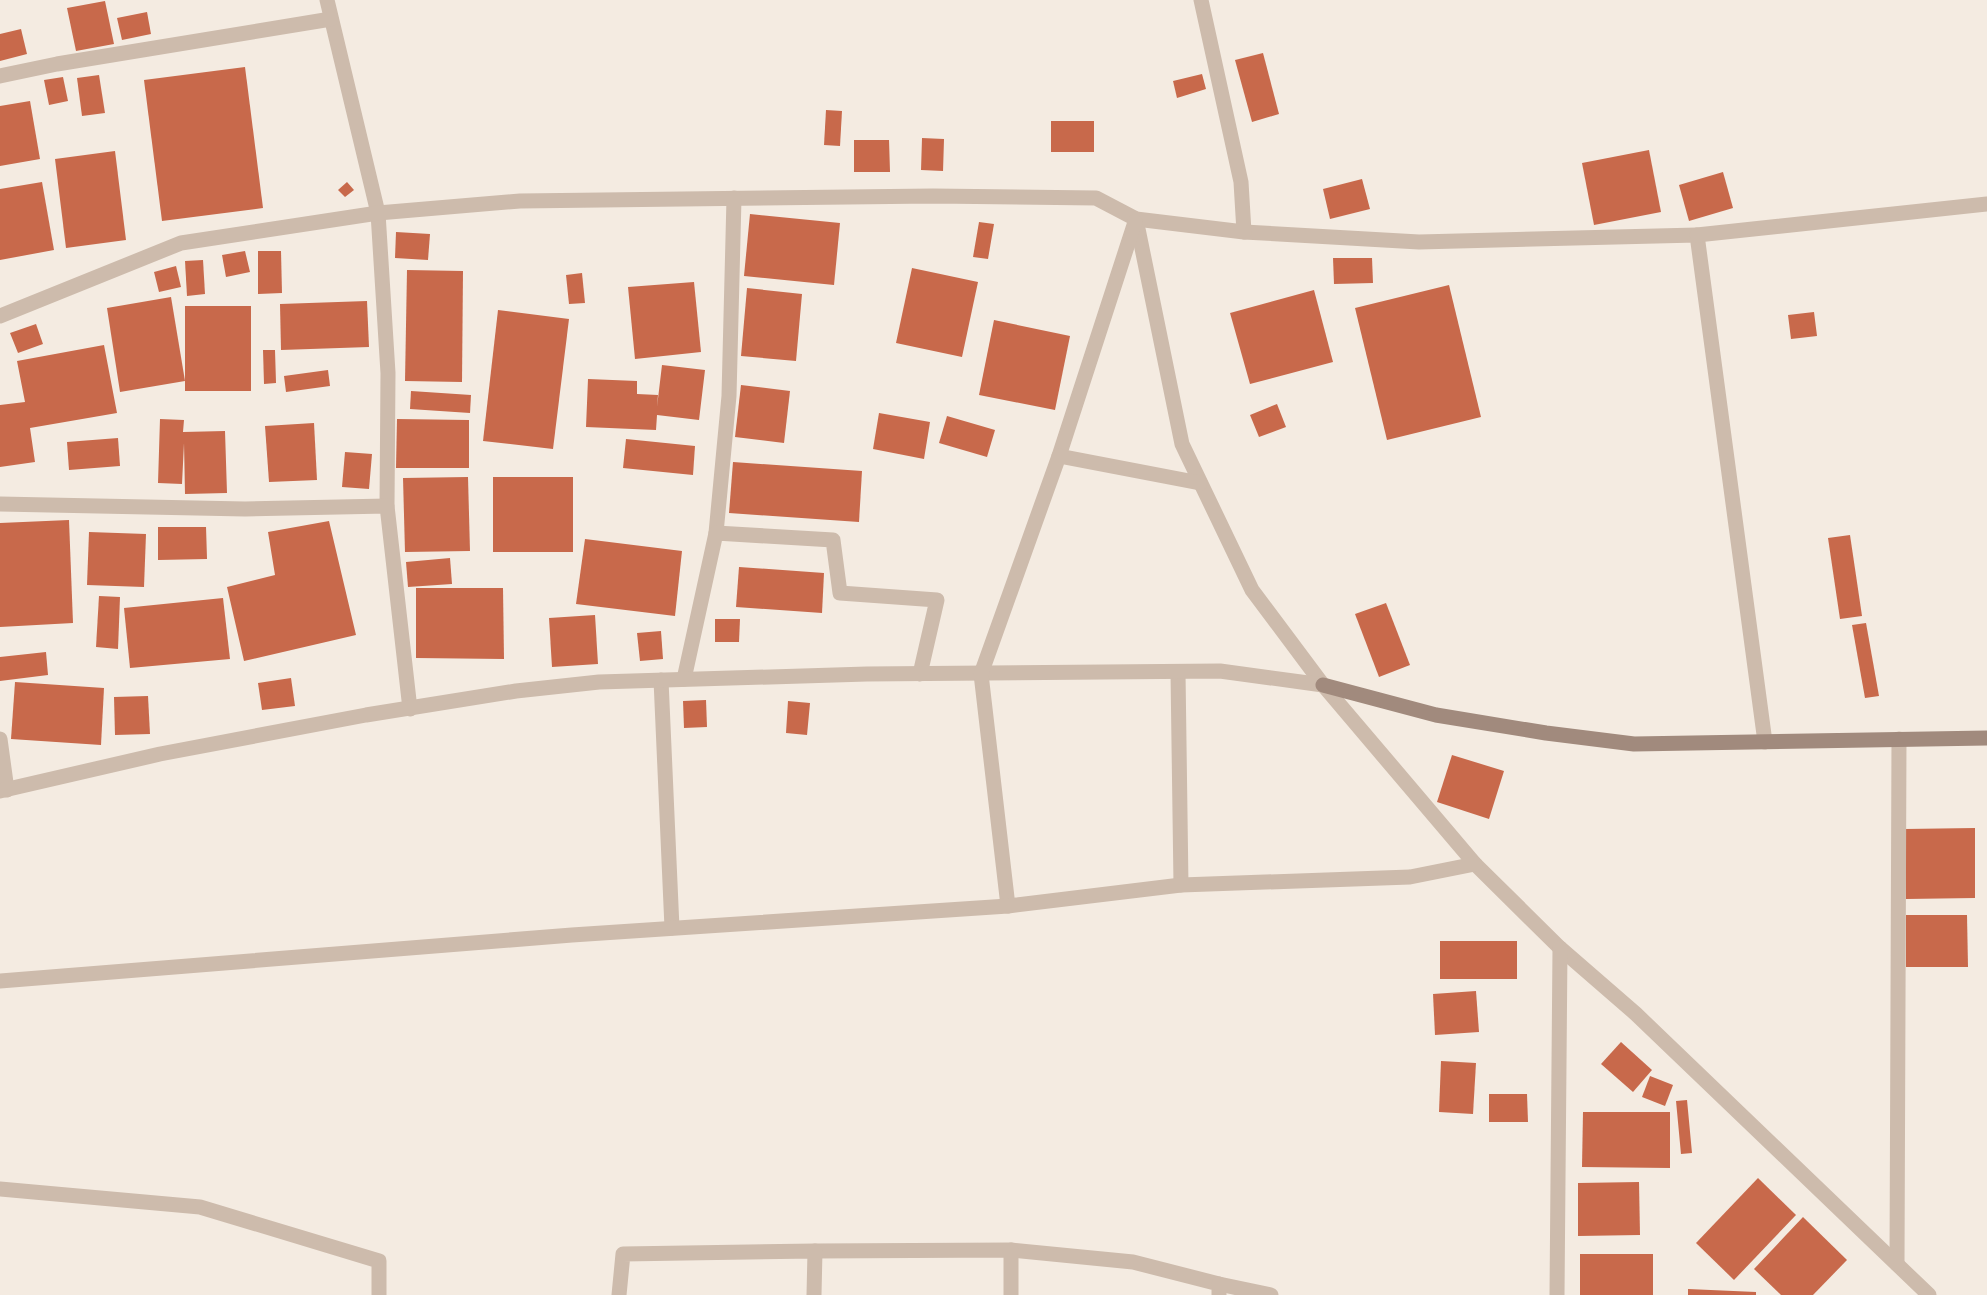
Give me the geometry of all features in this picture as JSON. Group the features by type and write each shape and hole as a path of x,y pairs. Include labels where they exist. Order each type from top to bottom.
{"street":[{"path":"327,0 378,213 388,373 387,506 410,709"},
{"path":"1202,0 1241,182 1244,232"},
{"path":"0,76 57,64 331,19"},
{"path":"0,316 181,243 378,213 520,201 933,196 1096,198 1136,219 1244,232 1419,242 1697,235 1987,204"},
{"path":"684,680 716,533 729,396 734,198"},
{"path":"1008,906 981,674 1059,456 1136,219"},
{"path":"1136,219 1182,444 1252,590 1323,685 1475,864 1560,948 1636,1014 1929,1295"},
{"path":"1697,235 1765,742"},
{"path":"1059,456 1200,483"},
{"path":"0,504 244,509 387,506"},
{"path":"716,533 833,540 840,593 937,600 920,674"},
{"path":"0,739 4,790 160,754 410,709 599,682 920,674 1220,671 1323,685 1436,715 1546,734 1634,744 1987,738"},
{"path":"1178,672 1181,885"},
{"path":"661,680 672,928"},
{"path":"1897,1264 1899,740"},
{"path":"0,981 672,928 1008,906 1181,885 1410,877 1475,864"},
{"path":"1557,1295 1560,948"},
{"path":"0,1189 200,1207 379,1261 379,1295"},
{"path":"1011,1250 1011,1295"},
{"path":"619,1295 623,1254 1011,1250 1133,1262 1219,1290 1271,1295"},
{"path":"814,1295 815,1251"}],"building":[{"path":"105,1 114,44 76,51 67,8"},
{"path":"147,12 151,34 122,40 117,18"},
{"path":"21,29 27,54 0,61 0,34"},
{"path":"1263,53 1279,114 1252,122 1235,60"},
{"path":"245,67 263,208 162,221 144,80"},
{"path":"1202,74 1206,89 1177,98 1173,81"},
{"path":"99,75 105,113 82,116 77,78"},
{"path":"63,77 68,101 49,105 44,80"},
{"path":"30,101 40,159 0,166 0,106"},
{"path":"826,110 842,111 840,146 824,145"},
{"path":"1051,121 1094,121 1094,152 1051,152"},
{"path":"922,138 944,139 943,171 921,170"},
{"path":"854,140 889,140 890,172 854,172"},
{"path":"1649,150 1661,212 1594,225 1582,163"},
{"path":"115,151 126,240 66,248 55,159"},
{"path":"1723,172 1733,208 1689,221 1679,185"},
{"path":"1362,179 1370,209 1330,219 1323,189"},
{"path":"42,182 54,250 0,260 0,189"},
{"path":"347,182 354,190 345,197 338,190"},
{"path":"750,214 840,223 834,285 744,276"},
{"path":"979,222 994,224 988,259 973,257"},
{"path":"396,232 430,234 428,260 395,258"},
{"path":"245,251 250,272 226,277 222,255"},
{"path":"258,251 281,251 282,293 258,294"},
{"path":"1333,258 1372,258 1373,283 1334,284"},
{"path":"203,260 205,294 187,296 185,261"},
{"path":"176,266 181,287 159,292 154,272"},
{"path":"912,268 978,282 962,357 896,343"},
{"path":"407,270 463,271 462,382 405,381"},
{"path":"582,273 585,303 569,304 566,275"},
{"path":"694,282 701,352 635,359 628,287"},
{"path":"1449,285 1481,417 1387,440 1355,308"},
{"path":"747,288 802,294 796,361 741,356"},
{"path":"1314,290 1333,362 1250,384 1230,313"},
{"path":"171,297 185,381 120,392 107,308"},
{"path":"367,301 369,347 281,350 280,304"},
{"path":"185,306 251,306 251,391 185,391"},
{"path":"498,310 569,319 553,449 483,441"},
{"path":"1814,312 1817,336 1791,339 1788,315"},
{"path":"994,320 1070,336 1055,410 979,395"},
{"path":"36,324 43,344 18,353 10,333"},
{"path":"104,345 117,413 30,428 35,462 0,467 0,405 25,402 17,361"},
{"path":"263,350 275,350 276,383 264,384"},
{"path":"662,365 705,370 699,420 657,415 656,430 586,427 588,379 637,381 637,394 658,395 657,407"},
{"path":"328,370 330,386 286,392 284,376"},
{"path":"741,385 790,391 784,443 735,437"},
{"path":"411,391 471,395 470,413 410,409"},
{"path":"1277,404 1286,427 1259,437 1250,415"},
{"path":"879,413 930,422 924,459 873,449"},
{"path":"947,416 995,430 987,457 939,443"},
{"path":"160,419 184,420 183,432 225,431 227,493 185,494 184,443 182,484 158,483"},
{"path":"397,419 469,420 469,468 396,468"},
{"path":"314,423 317,480 269,482 265,426"},
{"path":"118,438 120,466 69,470 67,442"},
{"path":"626,439 695,446 693,475 623,468"},
{"path":"345,452 372,454 369,489 342,487"},
{"path":"733,462 862,471 859,522 729,513"},
{"path":"468,477 470,551 405,552 403,478"},
{"path":"493,477 573,477 573,552 493,552"},
{"path":"69,520 73,623 0,627 0,523"},
{"path":"329,521 356,635 244,661 227,587 275,575 268,532"},
{"path":"158,527 206,527 207,559 158,560"},
{"path":"89,532 146,534 144,587 87,585"},
{"path":"1850,535 1862,616 1840,619 1828,538"},
{"path":"585,539 682,551 675,616 576,604"},
{"path":"450,558 452,584 408,587 406,562"},
{"path":"739,567 824,573 822,613 736,607"},
{"path":"416,588 503,588 504,659 416,658"},
{"path":"99,596 120,597 118,649 96,647"},
{"path":"223,598 230,659 130,668 124,608"},
{"path":"1386,603 1410,665 1379,677 1355,614"},
{"path":"595,615 598,664 552,667 549,618"},
{"path":"715,619 740,619 739,642 715,642"},
{"path":"1866,623 1879,696 1865,698 1852,625"},
{"path":"661,631 663,659 640,661 637,633"},
{"path":"46,652 48,675 0,681 0,657"},
{"path":"291,678 295,706 262,710 258,683"},
{"path":"15,682 104,688 101,745 11,739"},
{"path":"148,696 150,734 115,735 114,697"},
{"path":"706,700 707,727 684,728 683,701"},
{"path":"788,701 810,703 807,735 786,733"},
{"path":"1452,755 1504,771 1489,819 1437,802"},
{"path":"1975,828 1975,898 1906,899 1905,829"},
{"path":"1906,915 1967,915 1968,967 1906,967"},
{"path":"1440,941 1517,941 1517,979 1440,979"},
{"path":"1476,991 1479,1032 1435,1035 1433,994"},
{"path":"1621,1042 1652,1070 1633,1092 1601,1064"},
{"path":"1441,1061 1476,1063 1473,1114 1439,1112"},
{"path":"1650,1076 1673,1085 1665,1106 1642,1097"},
{"path":"1489,1094 1527,1094 1528,1122 1489,1122"},
{"path":"1687,1100 1692,1153 1681,1154 1676,1101"},
{"path":"1583,1112 1670,1112 1670,1168 1582,1167"},
{"path":"1758,1178 1796,1215 1734,1280 1696,1243"},
{"path":"1639,1182 1640,1235 1578,1236 1578,1183"},
{"path":"1803,1217 1847,1260 1813,1295 1781,1295 1754,1269"},
{"path":"1580,1254 1653,1254 1653,1295 1580,1295"},
{"path":"1688,1289 1756,1292 1756,1295 1688,1295"}]}
